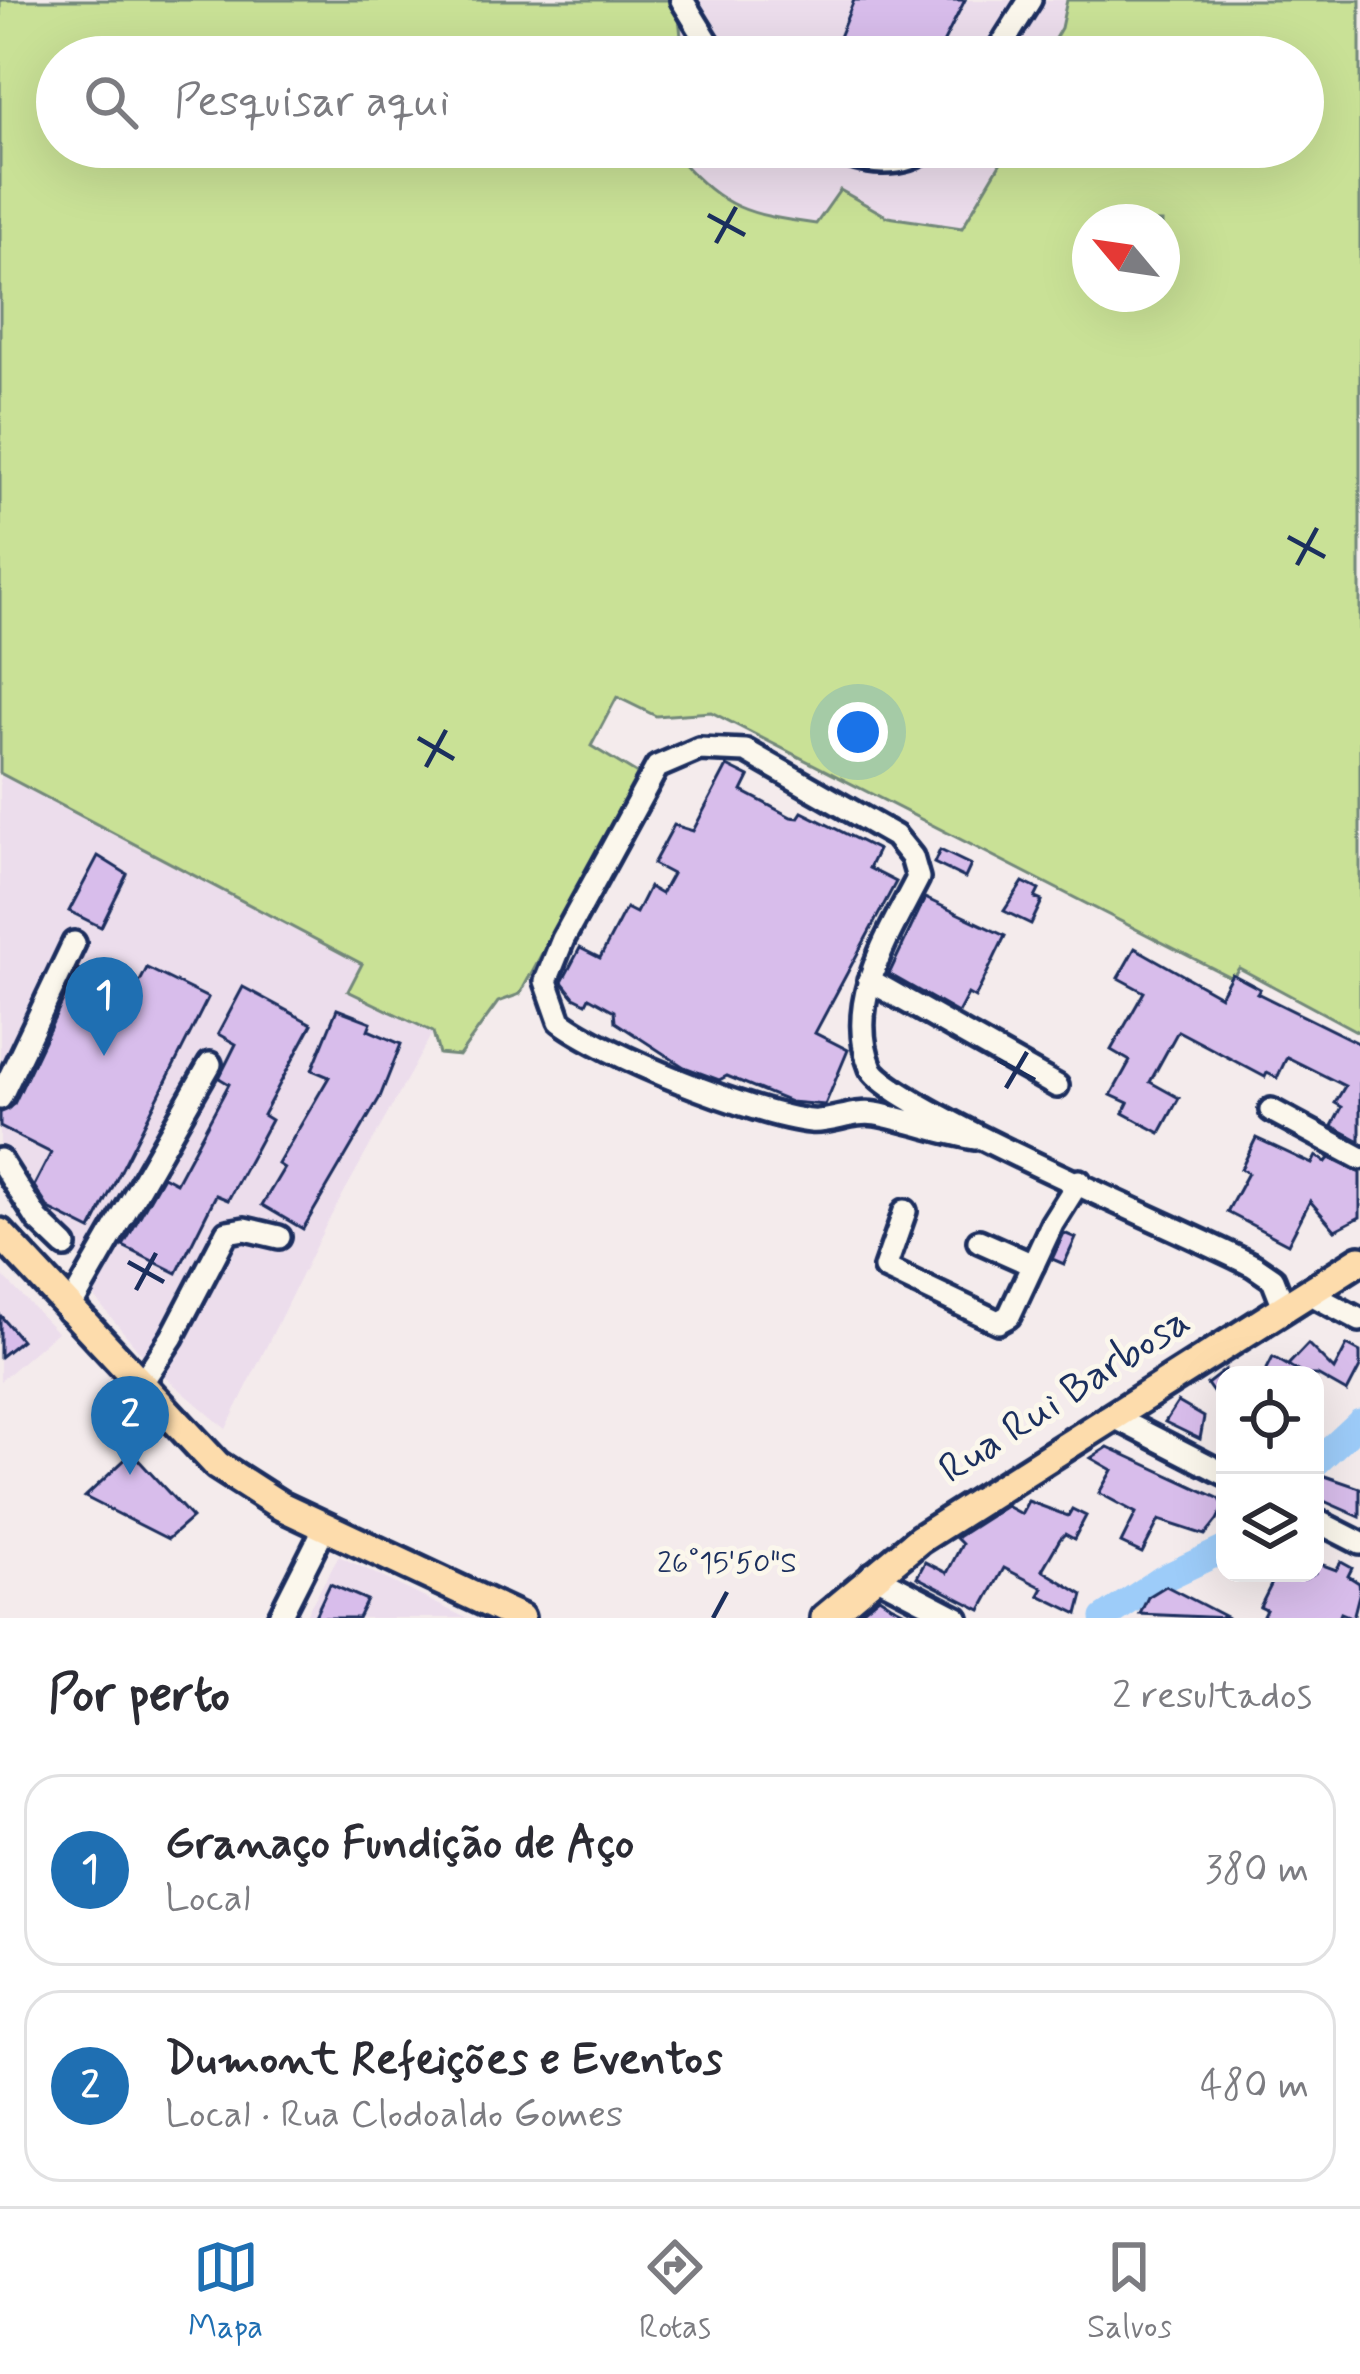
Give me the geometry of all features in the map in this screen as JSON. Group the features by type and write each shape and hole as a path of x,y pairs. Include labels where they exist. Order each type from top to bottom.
{"main road":[{"path":"0,1234 217,1465 325,1527 520,1618"},
{"name":"Rua Rui Barbosa","path":"825,1618 872,1574 1360,1260"}],"street":[{"path":"682,0 704,36"},
{"path":"1007,36 1030,0"},
{"path":"875,1114 861,1015 869,980 918,878 912,857 895,836 746,751 699,749 656,767 562,939 546,992 560,1022 760,1109 814,1121 848,1113 875,1114 976,1138"},
{"path":"0,1098 74,943"},
{"path":"869,980 1057,1086"},
{"path":"68,1311 210,1064"},
{"path":"872,1072 902,1097 976,1138 1079,1181 1254,1266 1295,1299 1360,1320"},
{"path":"1271,1110 1360,1158"},
{"path":"0,1160 38,1220 65,1246"},
{"path":"905,1211 885,1268 984,1319 1009,1316 1079,1181"},
{"path":"139,1387 172,1337 226,1232 244,1229 279,1237"},
{"path":"979,1241 1033,1265"},
{"path":"1112,1416 1216,1469"},
{"path":"1324,1525 1360,1543"},
{"path":"279,1618 325,1527"},
{"path":"872,1574 957,1618"}],"shaded area":[{"path":"671,0 1077,0 1056,36 681,36 678,6"},
{"path":"688,168 998,168 963,228 888,217 840,190 816,224 762,217 712,195"},
{"path":"0,773 363,964 349,991 433,1032 326,1225 226,1429 150,1364 79,1279 87,1265 0,1179"},
{"path":"0,1273 57,1332 0,1381"},
{"path":"339,1556 466,1618 304,1618"}],"green space":[{"path":"0,0 671,0 678,6 681,36 36,36 36,168 688,168 724,199 772,217 816,224 840,190 888,217 962,228 998,168 1324,168 1324,36 1056,36 1067,0 1360,0 1360,1033 1239,968 1232,978 711,712 656,716 617,697 591,746 639,775 520,994 498,1002 459,1056 439,1054 433,1032 348,991 362,964 0,773"}],"building":[{"path":"854,0 965,0 947,36 839,36"},
{"path":"727,766 749,777 742,791 791,817 798,818 802,812 878,850 869,868 896,882 815,1033 848,1050 825,1105 790,1102 727,1076 719,1080 684,1067 615,1022 614,1011 589,997 586,1003 574,997 562,982 580,948 600,958 626,908 636,913 649,887 661,894 672,874 653,864 674,825 693,831"},
{"path":"940,850 971,865 965,878 934,863"},
{"path":"98,856 127,874 101,927 69,911"},
{"path":"1023,882 1039,890 1035,898 1042,901 1031,924 1004,911"},
{"path":"925,898 1005,936 975,998 968,994 958,1013 889,974"},
{"path":"1135,948 1220,996 1232,974 1260,989 1257,993 1360,1044 1360,1141 1332,1126 1342,1107 1335,1103 1345,1086 1287,1057 1277,1078 1267,1073 1265,1077 1178,1031 1150,1082 1179,1098 1160,1133 1123,1113 1128,1103 1111,1095 1130,1061 1111,1050 1144,992 1118,978"},
{"path":"147,968 208,998 91,1230 49,1209 34,1186 51,1153 0,1127 0,1113 14,1104 78,969 132,997"},
{"path":"243,987 312,1024 263,1115 271,1120 228,1200 216,1195 177,1273 123,1246 163,1176 176,1183 229,1084 219,1078 236,1044 218,1034"},
{"path":"337,1009 371,1022 368,1030 401,1044 380,1097 303,1229 262,1205 284,1168 278,1164 329,1077 312,1070"},
{"path":"1256,1138 1312,1164 1316,1156 1326,1162 1329,1158 1360,1173 1360,1217 1335,1230 1310,1201 1288,1244 1227,1212 1248,1173 1241,1169"},
{"path":"1064,1233 1076,1238 1064,1264 1052,1259"},
{"path":"0,1315 21,1340 0,1357"},
{"path":"1308,1344 1334,1370 1347,1345 1360,1352 1360,1367 1347,1392 1324,1379 1324,1366 1288,1365"},
{"path":"1273,1357 1289,1366 1268,1366"},
{"path":"1178,1402 1204,1417 1200,1439 1165,1422"},
{"path":"1108,1447 1216,1497 1216,1521 1205,1535 1159,1520 1142,1553 1121,1543 1136,1513 1099,1493 1112,1470 1091,1458"},
{"path":"132,1453 192,1518 168,1539 85,1497"},
{"path":"1324,1476 1360,1488 1360,1517 1324,1501"},
{"path":"1028,1501 1068,1516 1072,1509 1086,1516 1074,1539 1065,1534 1060,1539 1042,1570 1083,1595 1078,1614 1039,1595 1043,1588 1004,1568 981,1610 917,1577 925,1562 947,1573 962,1544 956,1538 1006,1506 1021,1514"},
{"path":"1341,1562 1352,1568 1348,1576 1359,1583 1353,1618 1341,1613 1339,1618 1262,1618 1266,1610 1260,1607 1272,1582 1324,1582 1324,1565 1336,1570"},
{"path":"330,1584 367,1600 358,1618 314,1618"},
{"path":"1166,1586 1228,1618 1140,1614 1148,1597"},
{"path":"879,1597 891,1605 917,1618 853,1618"}],"waterway":[{"path":"1324,1456 1360,1422"},
{"path":"1104,1618 1162,1579 1216,1553"}],"place":[{"name":"Granaço Fundição de Aço","path":"104,1056"},
{"name":"Dumont Refeições e Eventos","path":"130,1475"}]}
